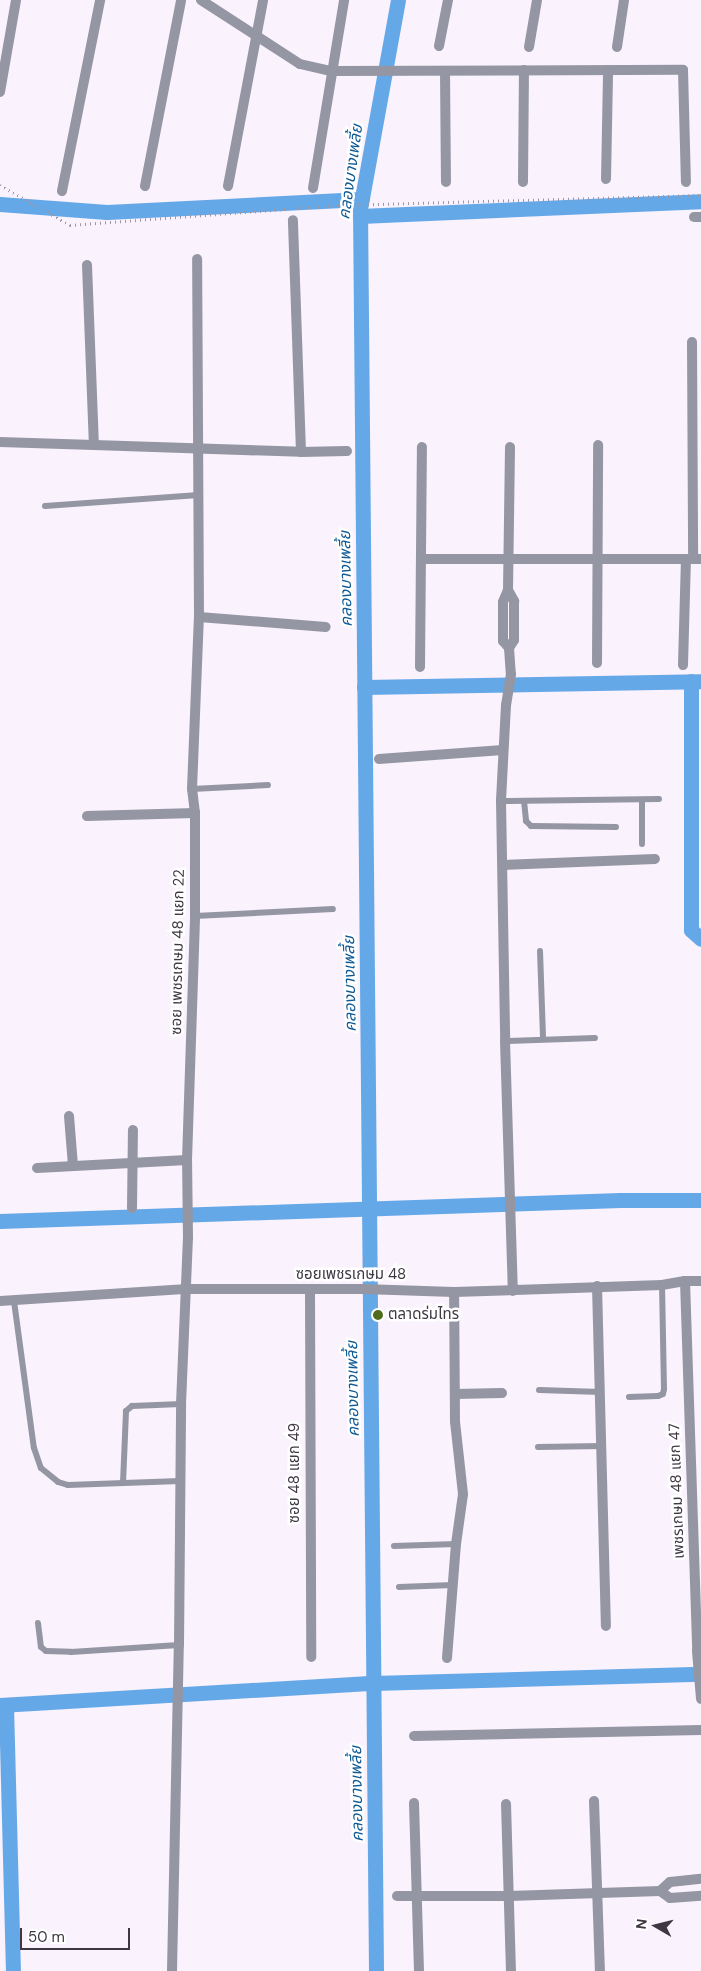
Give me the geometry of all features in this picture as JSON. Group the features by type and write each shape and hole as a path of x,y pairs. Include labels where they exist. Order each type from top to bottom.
{"street":[{"path":"0,92 16,0"},
{"path":"62,192 100,0"},
{"path":"145,186 181,0"},
{"path":"201,0 256,38 300,64 336,72 684,70 686,182"},
{"path":"228,186 263,0"},
{"path":"313,188 336,72 344,0"},
{"path":"440,46 448,0"},
{"path":"529,47 537,0"},
{"path":"617,47 624,0"},
{"path":"523,182 524,70"},
{"path":"606,179 608,70"},
{"path":"441,72 446,182"},
{"path":"293,220 301,452"},
{"name":"ซอย เพชรเกษม 48 แยก 22","path":"172,1971 179,1645 181,1404 184,1289 188,1238 188,1160 195,916 195,813 192,789 199,617 197,260"},
{"path":"87,265 94,445"},
{"path":"683,665 693,559 692,342"},
{"path":"0,442 198,450 347,451"},
{"path":"597,663 598,446"},
{"path":"420,667 422,447"},
{"path":"510,447 508,590 503,602 503,641 509,648 511,674 506,705 502,801 505,1041 514,1290"},
{"path":"421,559 693,559"},
{"path":"199,617 326,627"},
{"path":"379,759 503,750"},
{"path":"87,816 195,813"},
{"path":"503,865 655,860"},
{"path":"69,1116 73,1166"},
{"path":"132,1208 133,1130"},
{"path":"37,1168 188,1160"},
{"name":"ซอยเพชรเกษม 48","path":"0,1301 14,1302 184,1289 378,1289 454,1292 662,1285 685,1281 701,1281"},
{"name":"เพชรเกษม 48 แยก 47","path":"685,1281 696,1477 697,1651 700,1695"},
{"path":"597,1286 606,1626"},
{"name":"ซอย 48 แยก 49","path":"310,1290 311,1657"},
{"path":"447,1658 456,1544 463,1494 456,1432 454,1292"},
{"path":"455,1394 502,1393"},
{"path":"414,1736 701,1730"},
{"path":"594,1800 600,1971"},
{"path":"414,1803 419,1971"},
{"path":"506,1804 511,1971"},
{"path":"660,1891 670,1882 701,1879"},
{"path":"397,1896 509,1896 660,1891 670,1898 701,1896"}],"lane":[{"path":"45,506 199,495"},
{"path":"192,789 268,785"},
{"path":"502,801 659,799"},
{"path":"642,800 642,844"},
{"path":"524,801 526,821 531,826 616,827"},
{"path":"195,916 333,909"},
{"path":"540,952 543,1039"},
{"path":"505,1041 595,1038"},
{"path":"630,1396 658,1396 663,1394 662,1285"},
{"path":"14,1302 34,1448 42,1468 58,1482 68,1485 180,1480"},
{"path":"539,1390 601,1392"},
{"path":"123,1483 126,1411 132,1406 181,1404"},
{"path":"538,1447 602,1446"},
{"path":"394,1546 456,1544"},
{"path":"399,1587 453,1585"},
{"path":"38,1622 41,1647 46,1651 179,1645"}],"path":[{"path":"0,185 70,225 343,205 701,195"}],"waterway":[{"name":"คลองบางเพลี้ย","path":"376,1971 360,209 398,0"},
{"path":"0,204 107,212 362,199"},
{"path":"360,216 701,201"},
{"path":"691,681 691,930 701,939"},
{"path":"364,687 701,681"},
{"path":"0,1221 621,1200 701,1200"},
{"path":"0,1705 373,1683 701,1674"},
{"path":"6,1705 13,1971"}],"place":[{"name":"ตลาดร่มไทร","path":"378,1315"}]}
